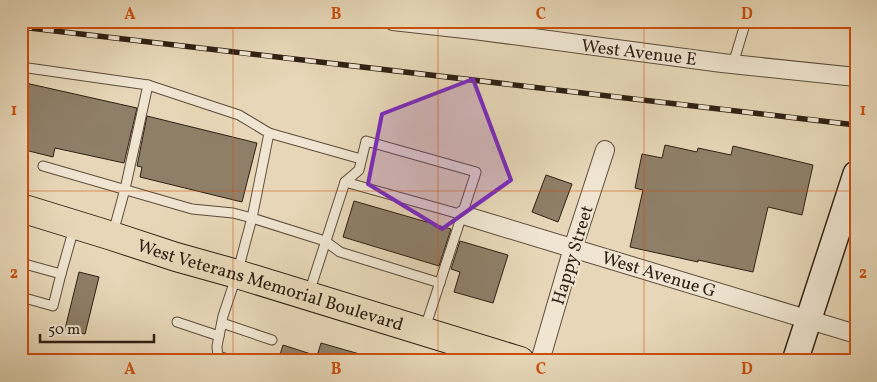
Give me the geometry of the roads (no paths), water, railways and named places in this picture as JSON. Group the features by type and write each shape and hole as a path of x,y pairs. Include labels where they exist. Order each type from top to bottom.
{"main road":[{"name":"West Veterans Memorial Boulevard","path":"21,208 520,361"}],"street":[{"name":"West Avenue E","path":"393,21 475,26 733,64 856,77"},
{"name":"Happy Street","path":"540,361 573,248 605,150"},
{"path":"795,361 856,174"},
{"name":"West Avenue G","path":"462,215 856,334"}],"lane":[{"path":"733,64 746,21"},
{"path":"21,67 148,85 238,115 269,133 361,159"},
{"path":"112,236 125,189 148,85"},
{"path":"234,361 218,358 217,346 252,218 269,133"},
{"path":"308,296 344,182 359,170 366,141 476,172 424,331"},
{"path":"43,166 192,209 233,213 252,218 325,241 340,252 440,283"},
{"path":"344,182 462,215"},
{"path":"21,297 53,306 75,224"},
{"path":"21,263 62,274"},
{"path":"178,322 219,336"},
{"path":"222,323 272,340"}],"railway":[{"path":"21,27 856,125"}]}
